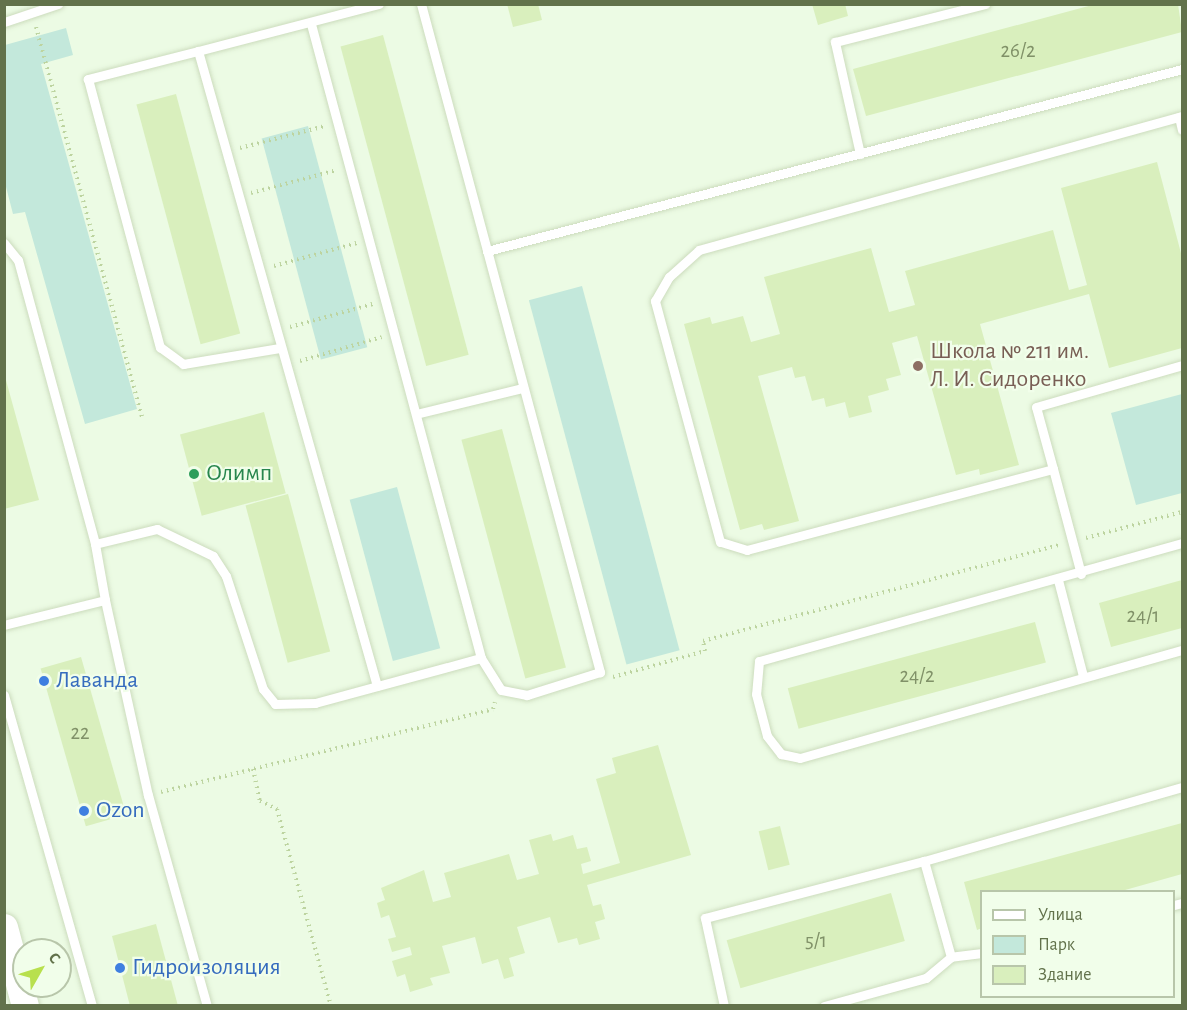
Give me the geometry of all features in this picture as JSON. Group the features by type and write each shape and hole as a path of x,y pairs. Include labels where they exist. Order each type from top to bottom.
{"street":[{"path":"4,927 9,960 25,1005"}],"lane":[{"path":"4,22 33,15 58,4"},
{"path":"280,348 183,364 160,347 88,79 311,24 379,4"},
{"path":"311,24 481,658 501,690 528,695 600,672 421,4"},
{"path":"860,154 835,42 986,4"},
{"path":"198,51 376,686"},
{"path":"487,251 1182,69"},
{"path":"1053,469 747,550 720,542 655,301 669,277 699,250 1181,117 1182,130"},
{"path":"4,243 18,260 95,544 148,795 207,1005"},
{"path":"1081,573 1036,407 1182,365"},
{"path":"416,414 523,388"},
{"path":"95,544 157,529 213,556 226,576 263,689 275,704 290,707 315,703 481,658"},
{"path":"1182,543 1058,580 759,661 756,694 767,736 781,754 800,758 1059,686 1083,676 1182,650"},
{"path":"1058,580 1083,676"},
{"path":"4,625 105,600"},
{"path":"4,696 92,1005"},
{"path":"724,1005 705,918 924,861 1182,787"},
{"path":"924,861 951,957"},
{"path":"824,1005 926,978 951,957 980,953"}],"path":[{"path":"33,15 143,420"},
{"path":"226,152 338,123"},
{"path":"238,196 349,167"},
{"path":"258,270 369,240"},
{"path":"275,331 385,301"},
{"path":"285,365 394,333"},
{"path":"600,672 603,680 705,651 703,641 1182,512"},
{"path":"148,795 493,709 501,690"},
{"path":"253,769 260,801 277,809 331,1005"}],"green space":[{"path":"66,28 73,55 41,64 137,409 85,424 25,212 13,214 5,183 5,45"},
{"path":"308,126 367,347 321,360 262,138"},
{"path":"582,286 680,650 626,664 529,300"},
{"path":"1182,394 1182,493 1136,505 1111,413"},
{"path":"397,487 440,648 393,661 350,500"}],"building":[{"path":"507,4 538,4 542,20 513,27"},
{"path":"812,4 845,4 848,16 818,25"},
{"path":"1096,4 1178,4 1182,32 866,116 853,69"},
{"path":"383,35 469,355 426,366 340,46"},
{"path":"176,94 240,334 201,344 136,105"},
{"path":"1157,162 1182,257 1182,348 1109,368 1089,294 980,324 1019,465 980,475 979,469 956,475 917,336 892,343 901,375 886,379 889,390 868,396 872,412 849,418 845,402 826,407 824,398 812,401 805,376 795,378 792,367 758,376 799,521 764,530 762,524 740,530 684,324 710,317 712,324 743,316 751,342 780,334 764,277 871,248 889,312 915,305 905,271 1053,230 1069,290 1087,285 1061,188"},
{"path":"4,373 39,500 4,509"},
{"path":"264,412 286,493 202,516 180,435"},
{"path":"502,429 566,668 525,678 461,440"},
{"path":"288,494 330,651 288,663 245,505"},
{"path":"1182,580 1182,628 1111,647 1099,603"},
{"path":"1035,622 1046,663 799,729 788,688"},
{"path":"81,657 126,815 86,826 41,669"},
{"path":"658,745 691,855 587,885 593,906 601,904 605,919 595,922 600,939 579,945 577,938 558,943 550,917 517,927 525,953 509,958 514,976 504,979 498,959 482,964 475,937 442,946 450,973 430,978 433,985 410,992 405,974 397,977 392,961 412,955 410,947 392,952 388,939 396,937 389,915 381,918 377,903 385,900 381,888 424,870 433,902 451,897 444,873 509,854 517,880 539,874 529,840 551,834 553,841 573,835 577,849 587,847 591,861 581,864 583,874 620,863 596,779 616,773 612,758"},
{"path":"1182,823 1182,874 1125,890 980,890 980,929 977,930 964,882"},
{"path":"780,826 790,865 768,870 759,831"},
{"path":"891,893 905,941 740,988 727,940"},
{"path":"156,924 178,1006 130,1006 112,936"}],"place":[{"name":"Школа № 211 им. Л. И. Сидоренко","path":"918,366"},
{"name":"Олимп","path":"194,474"},
{"name":"Лаванда","path":"44,681"},
{"name":"Ozon","path":"84,811"},
{"name":"Гидроизоляция","path":"120,968"}]}
